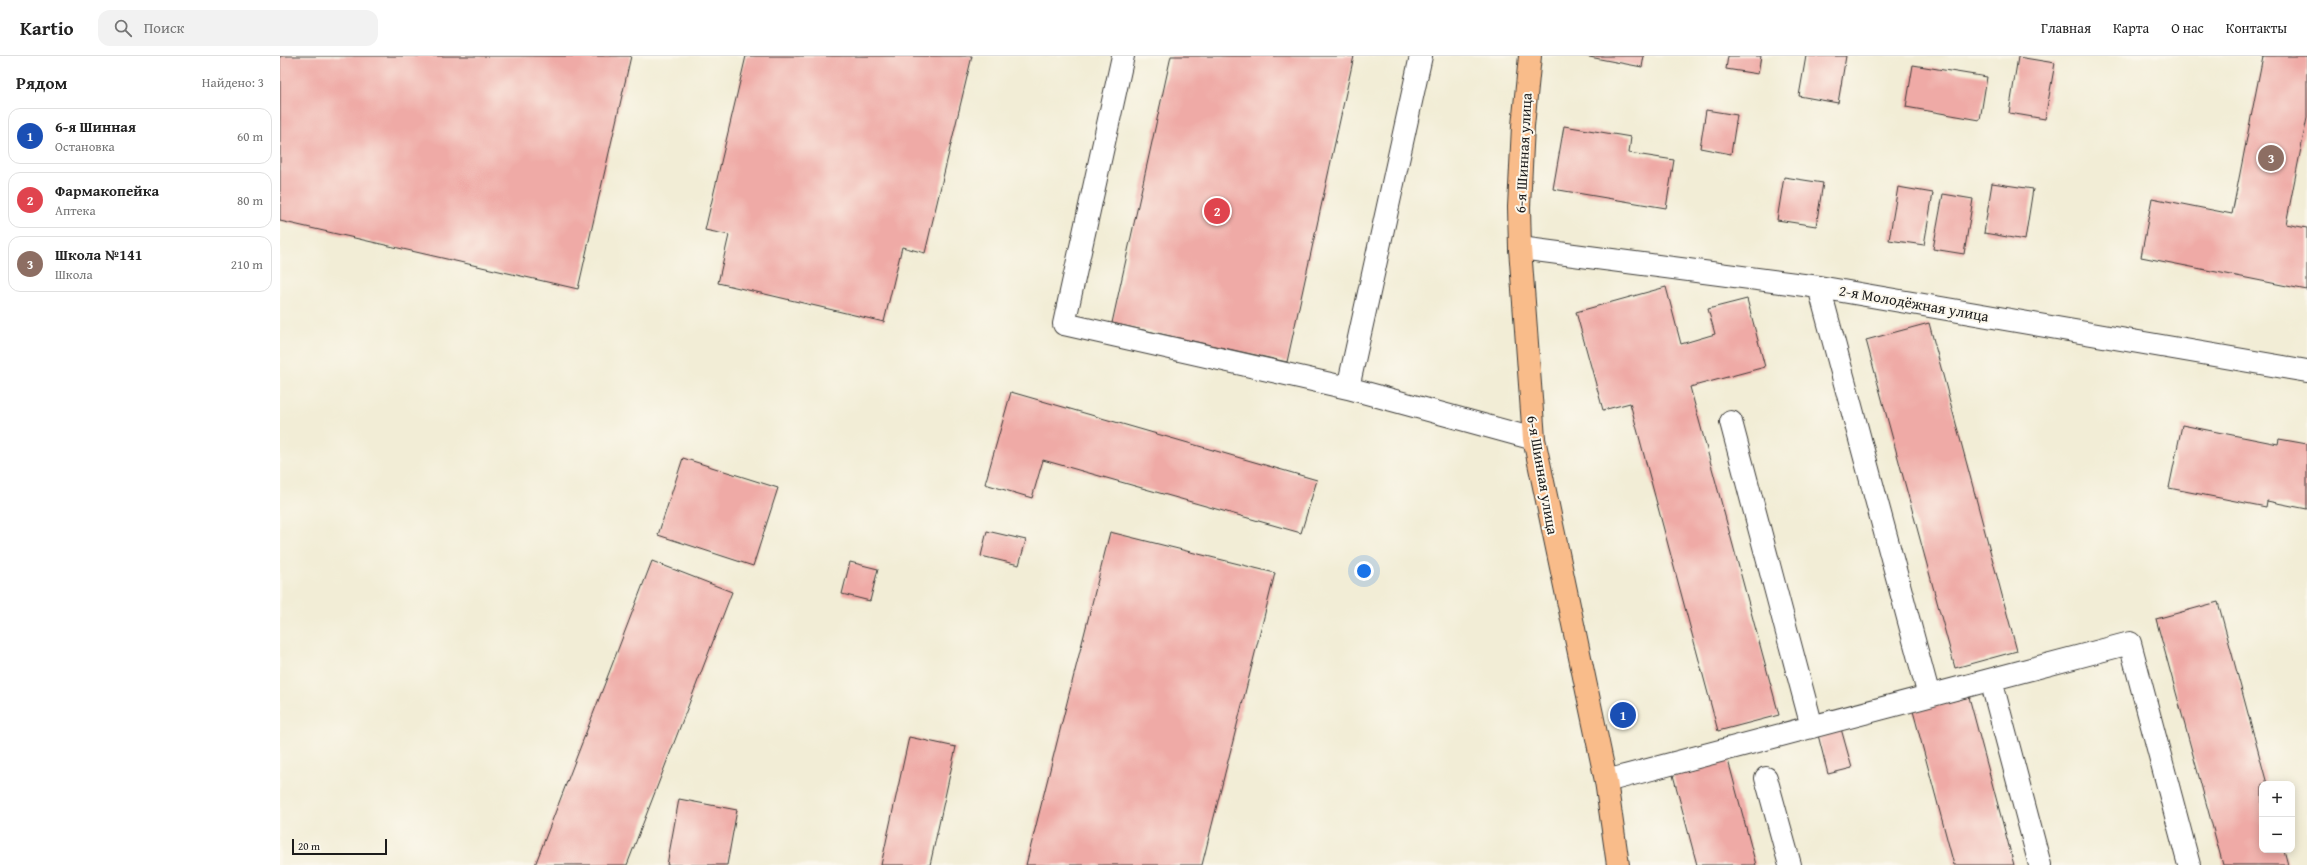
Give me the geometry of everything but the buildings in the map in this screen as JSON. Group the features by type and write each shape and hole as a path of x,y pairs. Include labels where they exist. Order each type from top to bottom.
{"main road":[{"name":"6-я Шинная улица","path":"1530,56 1523,126 1519,207 1520,248 1534,439 1606,781 1618,865"}],"lane":[{"path":"1122,56 1064,324 1348,388 1534,439"},
{"path":"1348,388 1421,56"},
{"name":"2-я Молодёжная улица","path":"1520,248 1819,287 2307,371"},
{"path":"1819,287 1929,696"},
{"path":"1730,422 1812,727"},
{"path":"1606,781 2130,643 2189,865"},
{"path":"1991,680 2040,865"},
{"path":"1766,778 1790,865"}],"place":[{"name":"Школа №141","path":"2271,158"},
{"name":"Фармакопейка","path":"1217,211"},
{"name":"6-я Шинная","path":"1623,715"}]}
